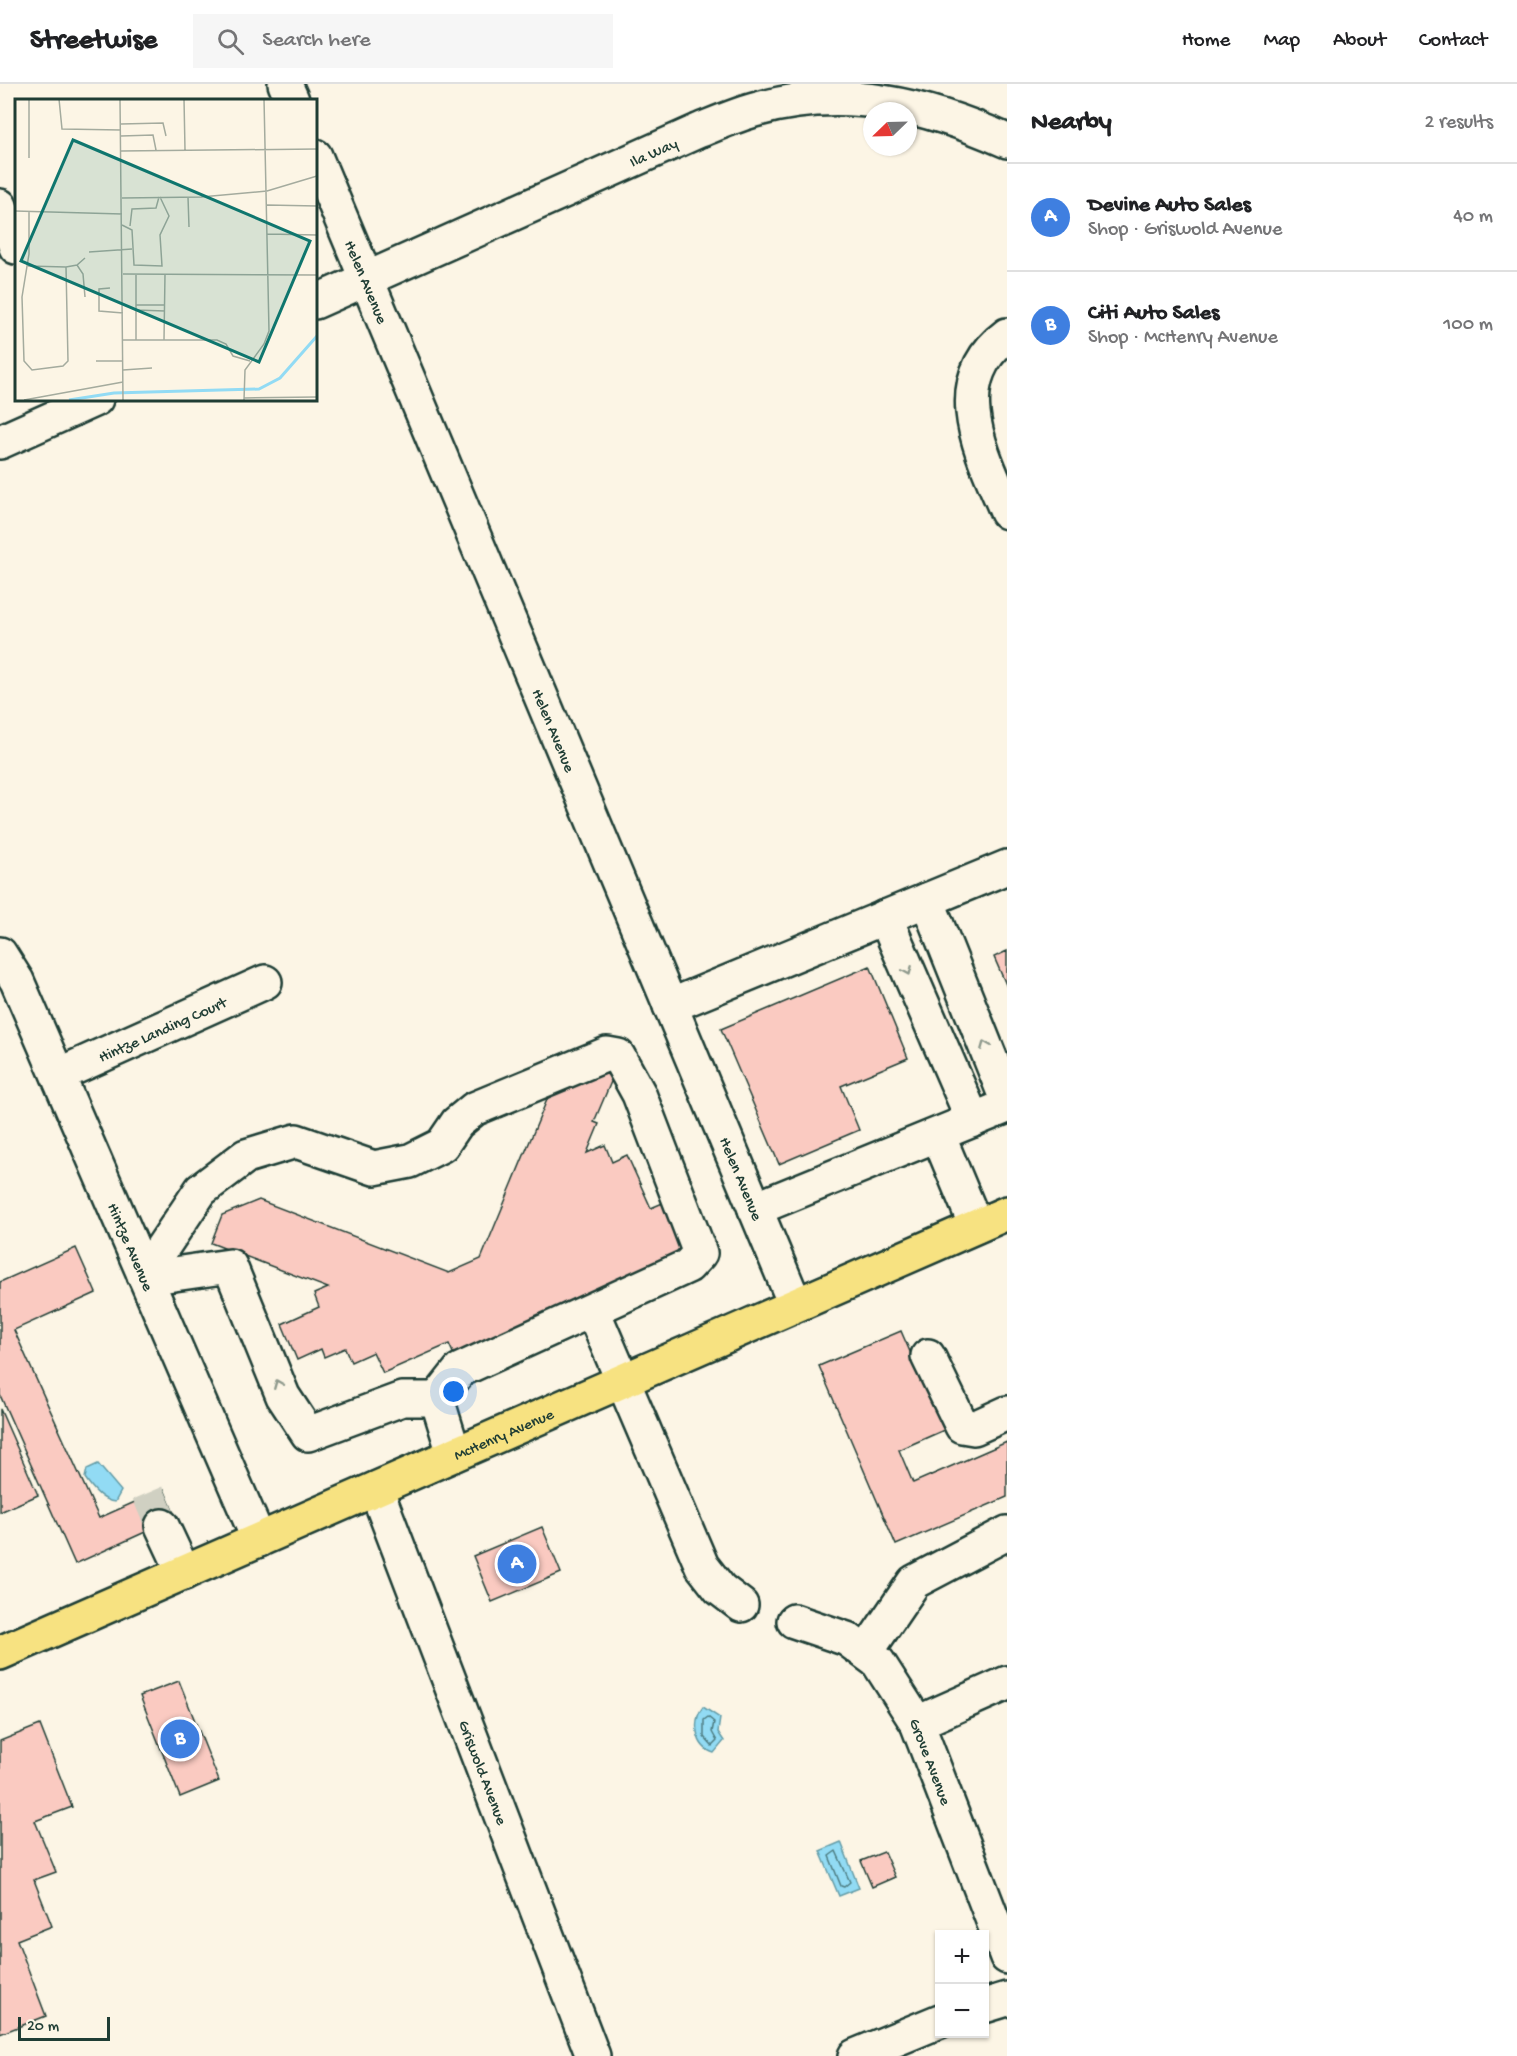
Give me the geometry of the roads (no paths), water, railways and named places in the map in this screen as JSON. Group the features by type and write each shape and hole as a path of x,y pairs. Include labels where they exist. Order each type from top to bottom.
{"main road":[{"name":"McHenry Avenue","path":"0,1653 1007,1213"}],"street":[{"path":"285,84 292,99"},
{"name":"Ila Way","path":"316,302 698,131 756,109 825,99 866,99 912,106 973,126 1007,141"},
{"name":"Helen Avenue","path":"316,158 795,1304"},
{"path":"0,206 15,244"},
{"path":"1007,335 980,366 970,395 978,444 1007,512"},
{"path":"0,442 85,401"},
{"path":"670,1006 1007,867"},
{"path":"927,900 1007,1100"},
{"path":"885,917 973,1120"},
{"name":"Hintze Avenue","path":"0,954 16,981 58,1075 259,1540"},
{"name":"Hintze Landing Court","path":"58,1075 265,982"},
{"path":"145,1277 201,1191 246,1156 296,1141 374,1168 410,1161 442,1145 457,1123 474,1109 607,1054 618,1056 639,1094 700,1253 688,1266 460,1370 437,1399"},
{"path":"755,1209 1007,1106"},
{"path":"938,1135 976,1226"},
{"path":"145,1277 230,1266 283,1396 308,1434 402,1399 437,1399"},
{"path":"593,1311 702,1566 720,1589 741,1605"},
{"path":"928,1356 962,1426 974,1428 1007,1413"},
{"path":"437,1399 454,1454"},
{"name":"Griswold Avenue","path":"376,1489 593,2056"},
{"path":"162,1526 184,1573"},
{"path":"867,1651 914,1582 1007,1533"},
{"name":"Grove Avenue","path":"794,1621 847,1639 867,1651 878,1662 917,1723 1007,1957"},
{"path":"917,1723 1007,1683"},
{"path":"989,2004 1007,1999"},
{"path":"855,2056 935,2023"}],"water":[{"path":"98,1464 121,1491 115,1502 102,1497 85,1478 87,1469"},
{"path":"703,1707 720,1718 718,1732 724,1741 714,1753 703,1745 697,1733 697,1719"},
{"path":"841,1842 859,1888 839,1896 820,1851"}],"tunnel":[{"path":"148,1493 162,1526"}],"place":[{"name":"Devine Auto Sales","path":"517,1564"},
{"name":"Citi Auto Sales","path":"180,1739"}]}
